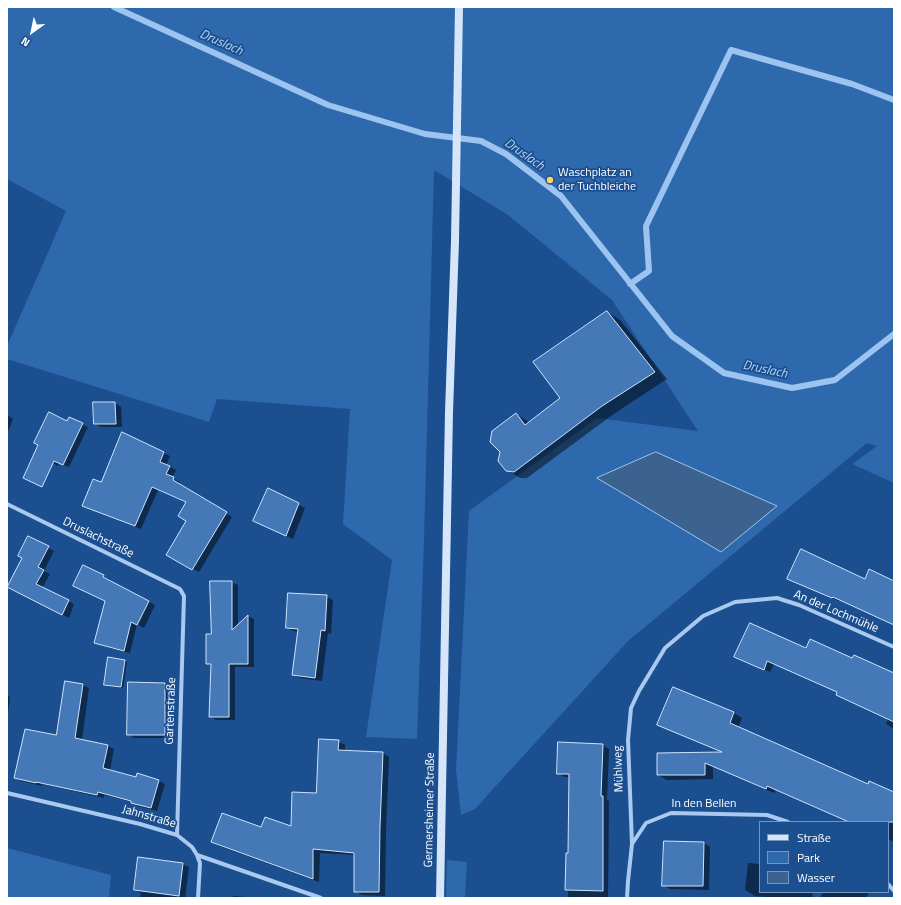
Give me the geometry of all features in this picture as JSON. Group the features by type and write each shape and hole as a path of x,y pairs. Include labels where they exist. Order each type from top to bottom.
{"main road":[{"name":"Germersheimer Straße","path":"440,898 449,412 455,241 459,7"}],"street":[{"name":"Druslachstraße","path":"7,504 180,589"},
{"name":"Gartenstraße","path":"177,835 184,596 180,589"},
{"name":"An der Lochmühle","path":"665,648 703,616 734,602 777,598 799,605 894,647"},
{"name":"Mühlweg","path":"627,898 632,844 628,740 631,708 639,691 665,648"},
{"name":"Jahnstraße","path":"7,793 140,824 177,835 192,847 197,854 321,898"},
{"name":"In den Bellen","path":"632,844 646,823 671,812 767,815 785,821"},
{"path":"197,854 200,863 198,898"}],"green space":[{"path":"7,7 894,7 894,483 852,464 877,446 867,443 628,641 475,809 461,815 456,770 469,511 597,418 698,431 612,300 508,215 434,170 417,739 366,737 392,560 343,524 350,409 217,399 209,422 7,359 7,346 66,211 7,179"},
{"path":"7,848 111,875 109,898 7,898"},
{"path":"447,860 467,862 465,898 446,898"}],"water":[{"path":"656,452 777,506 721,552 597,478"}],"building":[{"path":"607,311 655,372 602,406 514,472 506,471 498,461 500,452 490,442 492,431 516,413 525,425 560,398 533,362"},
{"path":"93,402 115,402 116,424 94,424"},
{"path":"49,412 67,421 69,417 83,423 63,465 54,461 42,487 23,478 38,445 34,443"},
{"path":"122,432 164,452 160,462 170,466 166,474 174,477 173,480 227,512 192,570 166,555 186,521 178,516 186,502 152,487 135,526 82,506 93,479 101,482"},
{"path":"268,488 299,503 286,536 253,521"},
{"path":"28,536 49,546 38,567 44,570 36,584 69,600 62,615 7,587 22,558 18,556"},
{"path":"801,549 865,579 869,569 894,581 894,625 833,597 832,598 787,579"},
{"path":"83,565 104,575 103,577 149,601 137,625 131,622 124,651 94,643 105,601 73,586"},
{"path":"210,581 232,581 232,630 248,615 248,664 229,664 229,717 209,717 211,664 206,664 206,634 211,634"},
{"path":"288,593 327,595 325,631 321,630 315,678 292,675 298,629 286,628"},
{"path":"750,623 806,648 810,639 852,658 854,655 894,673 894,722 836,695 837,692 767,661 764,670 734,657"},
{"path":"108,657 125,660 121,687 104,685"},
{"path":"65,681 83,684 75,738 108,745 103,768 136,777 137,773 159,780 151,808 98,792 97,795 14,778 25,729 56,735"},
{"path":"128,682 165,683 165,735 127,735"},
{"path":"673,687 734,712 730,723 868,784 869,781 894,792 894,822 847,821 767,786 766,789 705,763 705,775 657,775 657,753 722,752 657,725"},
{"path":"319,739 339,740 338,750 383,752 379,892 354,892 354,853 313,849 313,879 211,842 222,813 261,827 265,817 291,826 292,792 316,793"},
{"path":"558,742 603,744 601,796 603,796 603,891 565,890 566,853 568,853 569,774 557,774"},
{"path":"664,841 704,842 703,886 662,886"},
{"path":"138,857 183,863 179,896 134,890"}],"waterway":[{"name":"Druslach","path":"114,7 328,105 425,134 481,141 506,154 561,196 672,336 724,373 792,388 835,380 894,334"},
{"path":"630,284 649,271 646,226 731,50 852,84 894,100"}],"place":[{"name":"Waschplatz an der Tuchbleiche","path":"550,180"}]}
